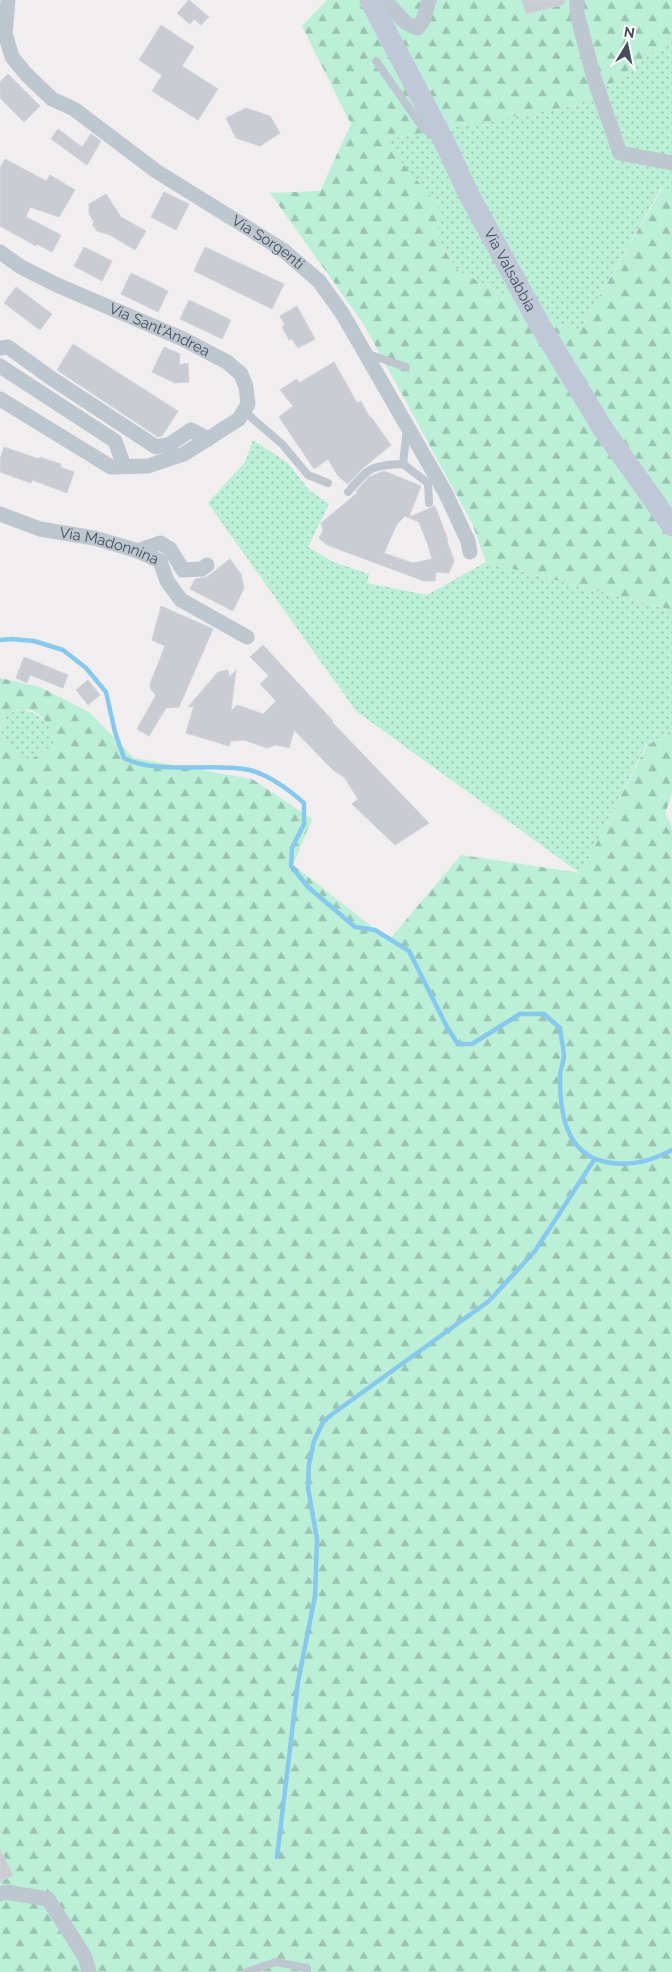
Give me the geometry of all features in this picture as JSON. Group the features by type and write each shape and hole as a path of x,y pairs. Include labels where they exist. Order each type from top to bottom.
{"main road":[{"name":"Via Valsabbia","path":"376,0 468,193 537,320 603,429 672,526"}],"street":[{"path":"376,0 417,28 423,21 428,0"},
{"path":"577,0 577,14 594,78 620,152 672,163"},
{"name":"Via Sorgenti","path":"5,6 2,33 12,57 26,74 52,99 74,109 156,171 283,250 320,281 342,313 446,492 468,541 470,552"},
{"name":"Via Sant'Andrea","path":"0,252 21,267 57,285 183,338 227,362 240,374 246,387 248,404 244,411"},
{"path":"0,348 8,347 51,378 156,447 170,444 191,430 208,438"},
{"path":"0,366 115,441 124,466"},
{"path":"0,398 111,467 148,466 184,454 239,419 244,411"},
{"name":"Via Madonnina","path":"0,514 40,529 94,538 137,551 160,561 167,581 181,600 247,637"},
{"path":"137,551 160,543 170,549 183,570 202,568 208,565"},
{"path":"0,1894 6,1892 48,1898 85,1957 89,1972"}],"lane":[{"path":"376,61 423,128 433,136 444,141"},
{"path":"650,158 672,155"},
{"path":"364,352 406,367"},
{"path":"244,411 282,444 308,475 328,482"},
{"path":"403,464 404,443 408,426"},
{"path":"348,492 368,468 403,464 428,484 429,502"},
{"path":"247,1972 276,1962 307,1968 307,1972"}],"green space":[{"path":"327,0 672,0 672,38 583,104 383,140 438,205 438,240 457,270 578,333 663,187 672,193 672,610 486,562 472,523 363,323 270,193 320,191 351,124 302,26"},
{"path":"672,38 672,193 662,187 578,333 457,270 438,240 438,205 382,140 583,104"},
{"path":"253,440 288,463 309,490 329,504 308,547 333,562 369,574 367,583 427,595 486,562 672,610 672,731 646,745 581,874 356,711 208,503 245,462"},
{"path":"0,678 40,687 89,712 134,758 252,779 312,819 293,865 389,940 461,855 581,873 647,745 672,731 672,793 665,814 672,826 672,1972 0,1972 0,730 8,747 19,758 31,759 53,746 53,740 46,721 36,712 30,710 21,709 7,714 0,729"},
{"path":"23,709 36,714 46,722 52,732 53,746 31,759 19,758 8,747 0,730 7,714"}],"building":[{"path":"189,0 209,17 201,25 194,19 190,24 177,13"},
{"path":"522,0 564,0 565,4 526,14"},
{"path":"161,25 194,47 182,66 218,89 198,120 152,91 162,75 139,60"},
{"path":"8,74 40,106 24,122 0,98 0,82"},
{"path":"246,108 270,116 280,133 260,146 236,138 226,118"},
{"path":"58,129 82,147 91,134 101,141 87,165 51,139"},
{"path":"5,159 46,181 50,175 75,190 59,217 30,207 26,217 61,235 52,252 37,244 36,246 0,226 0,168"},
{"path":"164,192 189,204 176,230 151,217"},
{"path":"106,194 121,217 146,231 135,250 110,235 97,231 92,224 94,222 89,214 89,204"},
{"path":"84,247 112,261 102,281 74,266"},
{"path":"205,247 284,284 272,309 194,271"},
{"path":"131,273 168,291 158,312 121,294"},
{"path":"16,287 52,314 40,330 4,303"},
{"path":"189,300 231,320 222,339 180,319"},
{"path":"297,306 315,339 298,348 292,339 289,340 282,327 285,325 280,316"},
{"path":"73,344 178,411 162,436 158,437 57,370"},
{"path":"164,347 180,354 179,365 188,363 189,382 175,383 152,372"},
{"path":"334,362 357,403 361,401 370,418 391,445 362,469 348,484 338,476 328,459 314,469 279,417 293,406 280,390 297,379 299,383"},
{"path":"4,447 61,464 60,467 74,472 67,493 32,480 31,483 0,472 0,459"},
{"path":"384,471 421,486 409,517 435,506 454,561 449,573 436,572 435,581 424,581 327,545 319,538 323,531 321,523 357,493 356,491 369,477","holes":["405,516 419,522 432,559 413,563 384,553 397,524"]},
{"path":"230,559 241,574 244,588 233,611 190,589 195,579 207,577"},
{"path":"161,606 213,629 179,707 166,708 149,736 137,729 156,695 151,690 150,684 165,646 152,640"},
{"path":"263,645 332,722 429,823 395,845 352,804 358,799 344,777 333,770 294,730 289,748 276,745 267,748 244,740 231,741 229,746 186,733 194,706 188,707 218,672 228,670 229,677 236,670 231,711 237,705 263,714 276,701 260,684 269,676 250,657"},
{"path":"24,657 68,675 63,688 30,675 27,683 16,678"},
{"path":"88,680 100,695 88,705 76,690"},
{"path":"0,1849 13,1875 0,1882"}],"waterway":[{"path":"0,640 34,641 63,650 86,668 106,692 115,732 124,758 152,766 244,769 260,773 276,781 291,792 304,803 304,824 292,848 291,866 308,887 355,927 375,930 409,951 447,1027 458,1044 472,1044 520,1014 544,1014 560,1028 564,1055 560,1077 561,1104 573,1141 592,1157 606,1162 623,1164 648,1160 672,1150"},
{"path":"277,1857 298,1682 315,1596 317,1539 308,1488 309,1464 314,1441 323,1422 331,1415 489,1301 535,1251 594,1160"}]}
